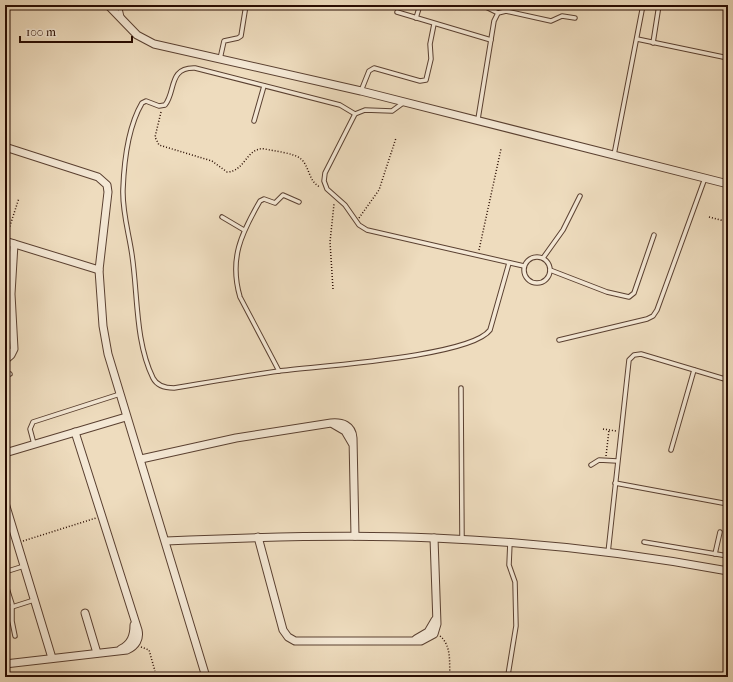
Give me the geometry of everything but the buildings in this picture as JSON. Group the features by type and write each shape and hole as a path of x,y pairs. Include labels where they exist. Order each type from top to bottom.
{"street":[{"path":"108,5 137,35 148,42 478,119 728,184"},
{"path":"5,147 98,178 105,182 108,192 99,270 103,326 126,417 142,459 205,676"},
{"path":"5,241 99,270"},
{"path":"5,360 11,356 14,349 11,294 14,244"},
{"path":"5,453 126,417"},
{"path":"142,459 236,438 331,423 343,424 351,429 353,438 355,536"},
{"path":"5,664 127,650 135,646 138,634 76,432"},
{"path":"5,503 52,658"},
{"path":"166,541 258,537 355,536 462,539 510,542 608,553 728,571"},
{"path":"258,537 283,630 288,637 295,641 426,640 434,634 436,624 434,538"},
{"path":"85,613 97,653"},
{"path":"413,641 428,632 436,616"},
{"path":"118,650 126,647 131,640 134,621"}],"lane":[{"path":"119,5 123,21"},
{"path":"220,59 224,41 241,36 246,5"},
{"path":"416,18 420,5"},
{"path":"482,5 498,13 506,11 551,21 562,16 575,18"},
{"path":"614,155 644,5"},
{"path":"653,43 660,5"},
{"path":"397,12 491,40"},
{"path":"478,119 495,18 498,13"},
{"path":"361,91 369,71 374,68 420,81 426,80 431,59 430,44 434,24"},
{"path":"637,39 728,58"},
{"path":"355,114 340,105 195,68 187,68 177,75 167,101 162,106 146,101 140,105 128,147 123,188 124,212 132,254 142,337 154,378 159,384 170,388 279,372 424,354 480,339 488,334 492,326 509,263"},
{"path":"254,120 264,86"},
{"path":"404,101 392,112 365,110 355,114 325,173 324,181 327,189 336,196 363,228 372,232 524,266"},
{"path":"559,340 647,319 653,316 657,310 705,178"},
{"path":"279,372 244,308 237,286 235,263 244,230 262,199 275,203 283,195 299,202"},
{"path":"543,258 563,230 580,196"},
{"path":"222,217 244,230"},
{"path":"550,270 607,292 629,297 634,292 654,235"},
{"path":"537,257 543,258 548,263 550,270 545,280 534,283 527,278 524,266 530,258 537,257"},
{"path":"608,553 627,367 631,357 641,354 728,380"},
{"path":"671,450 694,370"},
{"path":"5,375 10,374"},
{"path":"461,388 462,539"},
{"path":"34,444 30,429 32,422 120,394"},
{"path":"591,465 596,461 617,461"},
{"path":"615,483 728,504"},
{"path":"715,554 720,532"},
{"path":"508,675 516,626 515,582 510,565 510,542"},
{"path":"644,542 728,556"},
{"path":"5,572 24,566"},
{"path":"5,582 12,607 15,636"},
{"path":"12,607 34,600"}],"path":[{"path":"162,106 155,137 159,145 215,162 227,172 239,168 252,152 259,149 296,156 303,161 314,183 327,189"},
{"path":"357,221 379,190 396,138"},
{"path":"478,256 501,148"},
{"path":"333,289 330,242 336,196"},
{"path":"5,241 19,198"},
{"path":"709,217 728,222"},
{"path":"603,429 620,431"},
{"path":"606,460 610,430"},
{"path":"17,543 102,517"},
{"path":"434,634 442,638 448,646 450,677"},
{"path":"135,646 145,647 148,650 155,671"}]}
